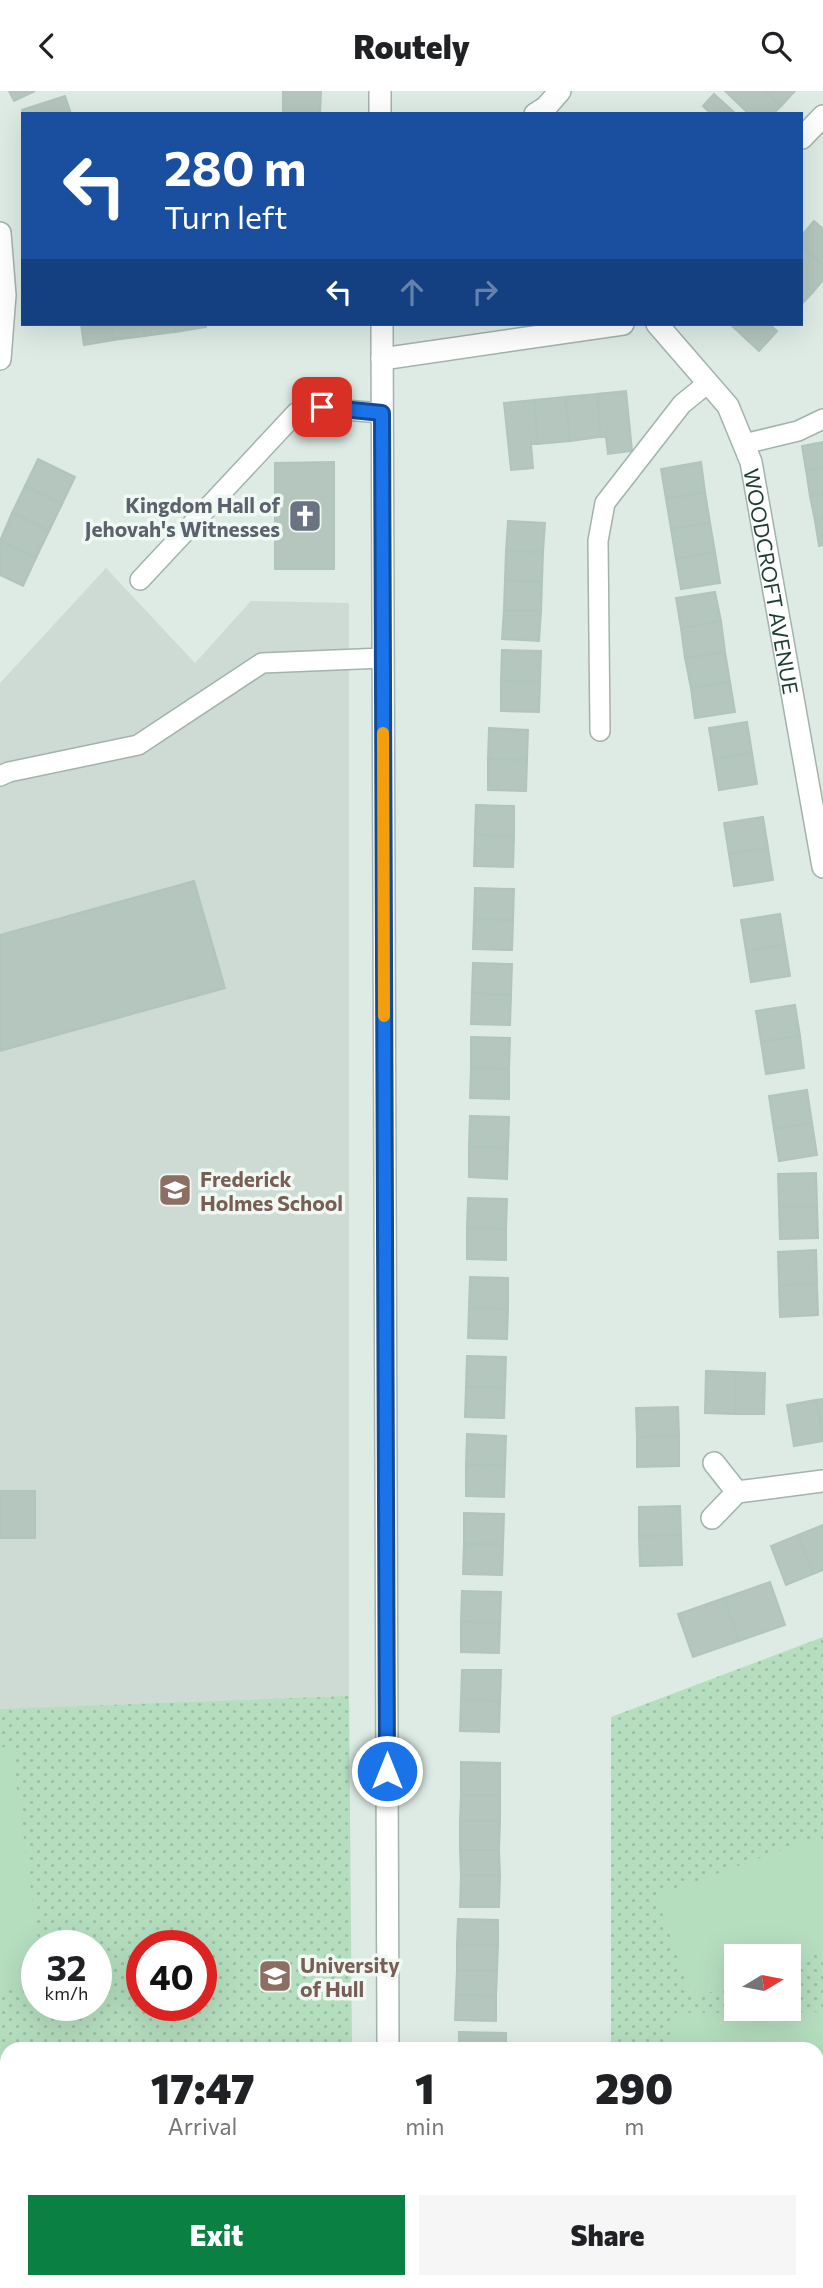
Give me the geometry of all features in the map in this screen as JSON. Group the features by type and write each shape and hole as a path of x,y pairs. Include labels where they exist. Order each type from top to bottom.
{"street":[{"path":"380,91 380,112"},
{"path":"538,112 560,91"},
{"path":"803,137 823,116"},
{"path":"0,359 9,245"},
{"path":"382,326 388,2042"},
{"path":"382,359 609,326"},
{"name":"WOODCROFT AVENUE","path":"659,326 728,406 751,462 823,867"},
{"path":"714,1463 737,1492"},
{"path":"712,1518 737,1492 823,1481"}],"lane":[{"path":"600,731 598,541 606,503 682,404 708,383"},
{"path":"140,580 296,414 306,407 382,413"},
{"path":"744,445 798,431 823,419"},
{"path":"0,776 138,745 262,663 383,658"}],"shaded area":[{"name":"Frederick Holmes School","path":"106,568 195,663 251,601 349,603 349,2042 0,2042 0,683"}],"green space":[{"path":"823,1637 823,2042 611,2042 611,1717"},
{"name":"University of Hull","path":"349,1696 352,2042 0,2042 0,1709"},
{"path":"0,1747 11,1747 37,1930 21,1930 21,1989 0,1991"},
{"path":"820,1836 823,1842 823,1951 802,1958 802,1944 724,1944 724,1987 693,1998 656,1896"},
{"path":"802,2012 823,2012 823,2042 671,2042 671,2013 724,2013 724,2021 802,2021"}],"building":[{"path":"9,91 35,91 14,101"},
{"path":"283,91 321,91 320,112 283,112"},
{"path":"725,91 765,91 781,106 775,112 747,112"},
{"path":"765,91 795,91 781,106"},
{"path":"714,94 734,112 709,112 703,106"},
{"path":"65,96 70,112 22,112"},
{"path":"814,221 823,229 823,265 803,247 803,234"},
{"path":"803,247 823,265 823,280 813,292 803,282"},
{"path":"803,282 813,292 803,303"},
{"path":"81,326 112,326 114,340 84,345"},
{"path":"112,326 143,326 145,336 114,340"},
{"path":"143,326 174,326 175,332 145,336"},
{"path":"174,326 206,326 206,327 175,332"},
{"path":"732,326 771,326 777,331 759,351"},
{"path":"626,391 632,451 608,454 606,437 600,437 597,394"},
{"path":"597,394 600,437 570,441 565,397"},
{"path":"565,397 570,441 538,444 534,400"},
{"path":"534,400 538,444 531,444 533,468 511,470 504,403"},
{"path":"823,442 823,467 806,470 802,446"},
{"path":"38,459 75,477 62,504 25,486"},
{"name":"Kingdom Hall of Jehovah's Witnesses","path":"334,462 334,569 275,569 275,463"},
{"path":"701,462 705,492 666,499 661,469"},
{"path":"823,467 823,494 810,496 806,470"},
{"path":"25,486 62,504 49,531 12,513"},
{"path":"705,492 710,523 671,529 666,499"},
{"path":"823,494 823,519 815,521 810,496"},
{"path":"12,513 49,531 36,558 0,541"},
{"path":"823,519 823,545 819,546 815,521"},
{"path":"508,521 545,523 543,552 506,551"},
{"path":"710,523 715,552 676,559 671,529"},
{"path":"0,541 36,558 23,586 0,575"},
{"path":"506,551 543,552 542,582 505,580"},
{"path":"715,552 720,583 681,589 676,559"},
{"path":"505,580 542,582 541,611 504,610"},
{"path":"715,592 721,621 681,628 676,598"},
{"path":"504,610 541,611 539,641 502,639"},
{"path":"721,621 725,652 685,658 681,628"},
{"path":"502,650 541,651 540,682 501,681"},
{"path":"725,652 730,682 691,688 685,658"},
{"path":"501,681 540,682 539,712 501,711"},
{"path":"730,682 735,712 695,718 691,688"},
{"path":"747,722 752,753 714,759 709,728"},
{"path":"489,728 528,730 527,760 488,759"},
{"path":"752,753 757,784 719,790 714,759"},
{"path":"488,759 527,760 526,791 488,790"},
{"path":"476,805 514,806 514,836 475,835"},
{"path":"763,817 768,848 729,854 724,823"},
{"path":"475,835 514,836 513,867 474,866"},
{"path":"768,848 773,880 734,886 729,854"},
{"path":"194,881 225,988 0,1051 0,935"},
{"path":"475,888 514,889 513,920 474,919"},
{"path":"780,914 785,945 746,951 741,920"},
{"path":"474,919 513,920 512,950 473,949"},
{"path":"785,945 790,976 751,982 746,951"},
{"path":"473,963 512,964 511,995 472,993"},
{"path":"472,993 511,995 510,1025 471,1024"},
{"path":"795,1005 800,1036 761,1042 756,1011"},
{"path":"800,1036 804,1068 766,1074 761,1042"},
{"path":"471,1037 510,1038 509,1069 471,1068"},
{"path":"471,1068 509,1069 509,1099 470,1098"},
{"path":"807,1090 812,1123 774,1129 769,1096"},
{"path":"470,1116 509,1117 508,1148 469,1147"},
{"path":"812,1123 817,1155 779,1161 774,1129"},
{"path":"469,1147 508,1148 507,1179 469,1177"},
{"path":"816,1173 817,1206 779,1207 778,1174"},
{"path":"468,1198 507,1199 506,1229 467,1228"},
{"path":"817,1206 818,1238 780,1239 779,1207"},
{"path":"467,1228 506,1229 506,1260 467,1259"},
{"path":"816,1250 817,1284 779,1285 778,1252"},
{"path":"470,1277 508,1278 508,1309 469,1308"},
{"path":"817,1284 818,1315 780,1317 779,1285"},
{"path":"469,1308 508,1309 507,1339 468,1338"},
{"path":"467,1356 506,1357 505,1388 466,1387"},
{"path":"706,1371 735,1372 735,1414 705,1413"},
{"path":"735,1372 765,1373 764,1414 735,1414"},
{"path":"466,1387 505,1388 504,1418 465,1417"},
{"path":"823,1399 823,1441 816,1400"},
{"path":"816,1400 823,1441 794,1446 787,1405"},
{"path":"678,1407 679,1436 637,1437 636,1408"},
{"path":"467,1434 506,1436 505,1466 466,1465"},
{"path":"679,1436 679,1466 637,1467 637,1437"},
{"path":"466,1465 505,1466 504,1497 466,1496"},
{"path":"0,1491 35,1491 35,1538 0,1538"},
{"path":"680,1506 681,1535 639,1536 639,1507"},
{"path":"464,1513 504,1514 503,1545 464,1544"},
{"path":"823,1525 823,1570 813,1574 798,1535"},
{"path":"681,1535 682,1565 640,1566 639,1536"},
{"path":"798,1535 813,1574 786,1585 771,1546"},
{"path":"464,1544 503,1545 502,1575 463,1574"},
{"path":"770,1582 785,1625 739,1641 724,1598"},
{"path":"462,1591 501,1592 500,1623 461,1622"},
{"path":"724,1598 739,1641 693,1657 678,1614"},
{"path":"461,1622 500,1623 499,1653 461,1652"},
{"path":"462,1670 501,1670 500,1701 461,1700"},
{"path":"461,1700 500,1701 499,1732 460,1731"},
{"path":"461,1762 500,1763 500,1795 461,1795"},
{"path":"461,1795 500,1795 500,1821 460,1821"},
{"path":"460,1821 500,1821 499,1850 460,1850"},
{"path":"460,1850 499,1850 500,1875 461,1875"},
{"path":"461,1875 500,1875 499,1907 460,1907"},
{"path":"458,1919 498,1920 498,1945 457,1945"},
{"path":"457,1945 498,1945 497,1971 457,1970"},
{"path":"457,1970 497,1971 496,1996 456,1995"},
{"path":"456,1995 496,1996 496,2021 455,2020"},
{"path":"459,2032 506,2033 506,2042 459,2042"}],"slow traffic":[{"path":"383,733 384,1016"}],"place":[{"name":"Kingdom Hall of Jehovah's Witnesses","path":"305,516"},
{"name":"Frederick Holmes School","path":"175,1190"},
{"name":"University of Hull","path":"275,1976"}],"route":[{"path":"322,407 382,413 387,1771"}]}
